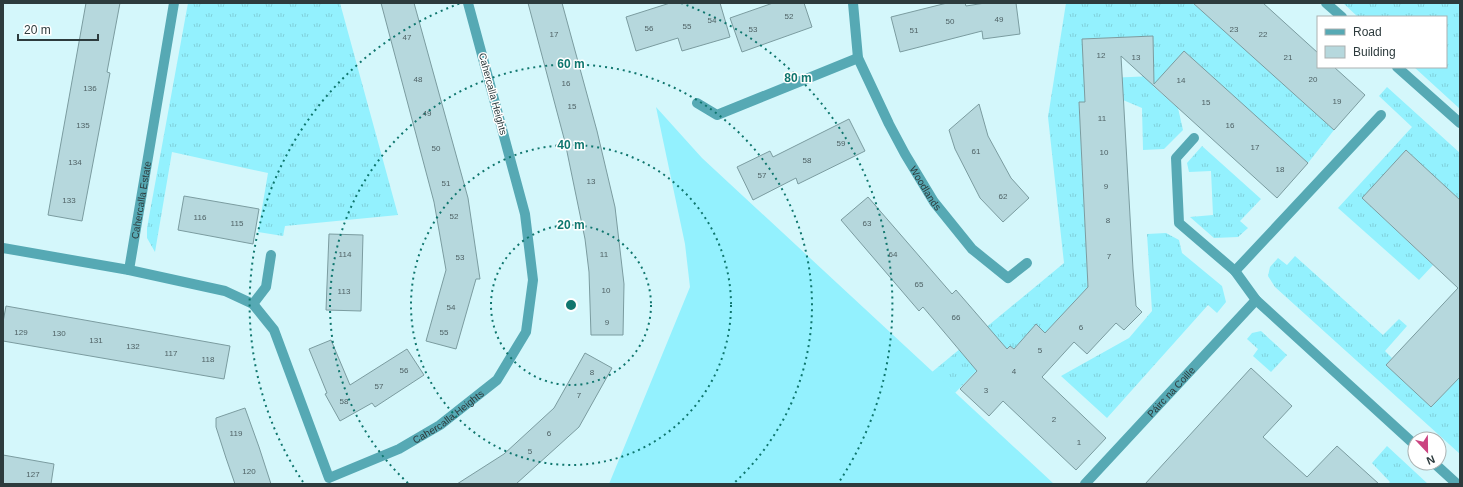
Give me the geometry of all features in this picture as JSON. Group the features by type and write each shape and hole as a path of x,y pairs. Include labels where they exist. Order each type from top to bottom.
{"street":[{"name":"Cahercalla Estate","path":"129,270 174,3"},
{"name":"Cahercalla Heights","path":"129,270 225,291 253,304 274,330 330,481 399,449 440,425 497,380 526,332 532,280 525,214 468,3"},
{"name":"Woodlands","path":"853,3 858,58 889,124 934,202 972,250 1008,278 1027,263"},
{"path":"1326,3 1341,16"},
{"path":"697,103 717,115 858,58"},
{"path":"1398,68 1460,123"},
{"path":"1235,271 1380,115"},
{"path":"1194,138 1176,158 1179,223 1235,271 1256,300 1407,438"},
{"path":"3,248 129,270"},
{"path":"253,304 266,288 271,255"},
{"name":"Páirc na Coille","path":"1085,484 1256,300"},
{"path":"1443,471 1457,484"}],"green space":[{"path":"188,3 340,3 398,215 285,226 283,236 258,232 268,173 172,152 155,252 147,238 147,228"},
{"path":"1066,3 1192,3 1206,13 1334,130 1308,163 1184,52 1153,86 1178,108 1183,130 1164,149 1143,150 1142,108 1123,100 1079,103 1088,287 1045,333 1036,325 1014,349 1010,346 988,371 982,365 955,393 932,372 1064,263 1048,117","holes":["1153,36 1154,76 1084,79 1083,39"]},
{"path":"1343,3 1460,3 1460,109 1415,68 1447,68 1447,16 1357,16"},
{"path":"1387,87 1460,153 1460,200 1406,150 1362,198 1433,265 1419,280 1338,208 1412,127 1379,96"},
{"path":"656,107 702,158 1054,484 609,484 690,287 685,244"},
{"path":"1202,146 1261,199 1240,221 1248,228 1238,237 1214,238 1190,217 1213,215 1211,171 1189,172 1187,163"},
{"path":"1166,233 1179,240 1182,253 1222,286 1226,302 1217,313 1208,305 1107,418 1061,376 1129,338 1152,311 1147,234"},
{"path":"1295,256 1383,335 1399,319 1407,326 1385,351 1392,358 1386,365 1431,407 1460,377 1460,454 1447,442 1447,431 1435,431 1275,287 1268,276 1270,267 1278,258 1287,265"},
{"path":"1261,331 1287,355 1271,372 1253,356 1258,349 1247,339 1252,333"},
{"path":"1387,446 1407,465 1407,471 1414,471 1428,484 1388,484 1390,482 1372,463"}],"building":[{"path":"86,3 120,3 107,72 110,73 82,221 48,215"},
{"path":"381,3 414,3 468,198 480,279 476,279 456,349 426,341 446,270 434,202"},
{"path":"528,3 562,3 597,131 615,207 624,284 623,335 591,335 589,272 585,239 565,142"},
{"path":"670,3 720,3 730,37 682,51 678,38 636,51 626,17"},
{"path":"773,3 804,3 812,27 742,52 730,18"},
{"path":"947,3 965,3 966,6 985,3 1016,3 1020,34 983,39 982,31 900,52 891,17"},
{"path":"1193,3 1263,3 1317,52 1317,68 1335,68 1365,95 1334,130"},
{"path":"1153,36 1154,84 1184,51 1308,163 1277,198 1121,56 1136,306 1142,312 1124,330 1116,323 1087,354 1074,342 1042,377 1106,438 1076,470 1003,401 989,416 960,389 977,371 923,307 919,311 841,220 868,197 952,294 956,290 1007,349 1010,346 1014,349 1036,324 1045,333 1088,287 1079,102 1085,102 1082,39"},
{"path":"979,104 988,136 1011,178 1029,198 1003,222 980,198 955,149 949,130"},
{"path":"849,119 865,151 798,184 796,178 753,200 737,167 770,151 773,157"},
{"path":"1406,150 1460,200 1460,377 1431,407 1386,365 1458,288 1362,198"},
{"path":"184,196 259,209 253,244 178,230"},
{"path":"329,234 363,235 361,311 326,310"},
{"path":"6,306 230,346 224,379 3,341 3,322"},
{"path":"331,340 350,385 407,349 424,375 375,407 372,403 340,421 325,394 327,393 309,349"},
{"path":"585,353 612,368 579,427 516,484 457,484 504,454 554,408"},
{"path":"1251,368 1292,406 1263,437 1286,458 1307,477 1337,446 1379,484 1145,484"},
{"path":"245,408 271,484 235,484 226,458 216,427 216,418"},
{"path":"3,455 54,464 51,484 3,484"}]}
